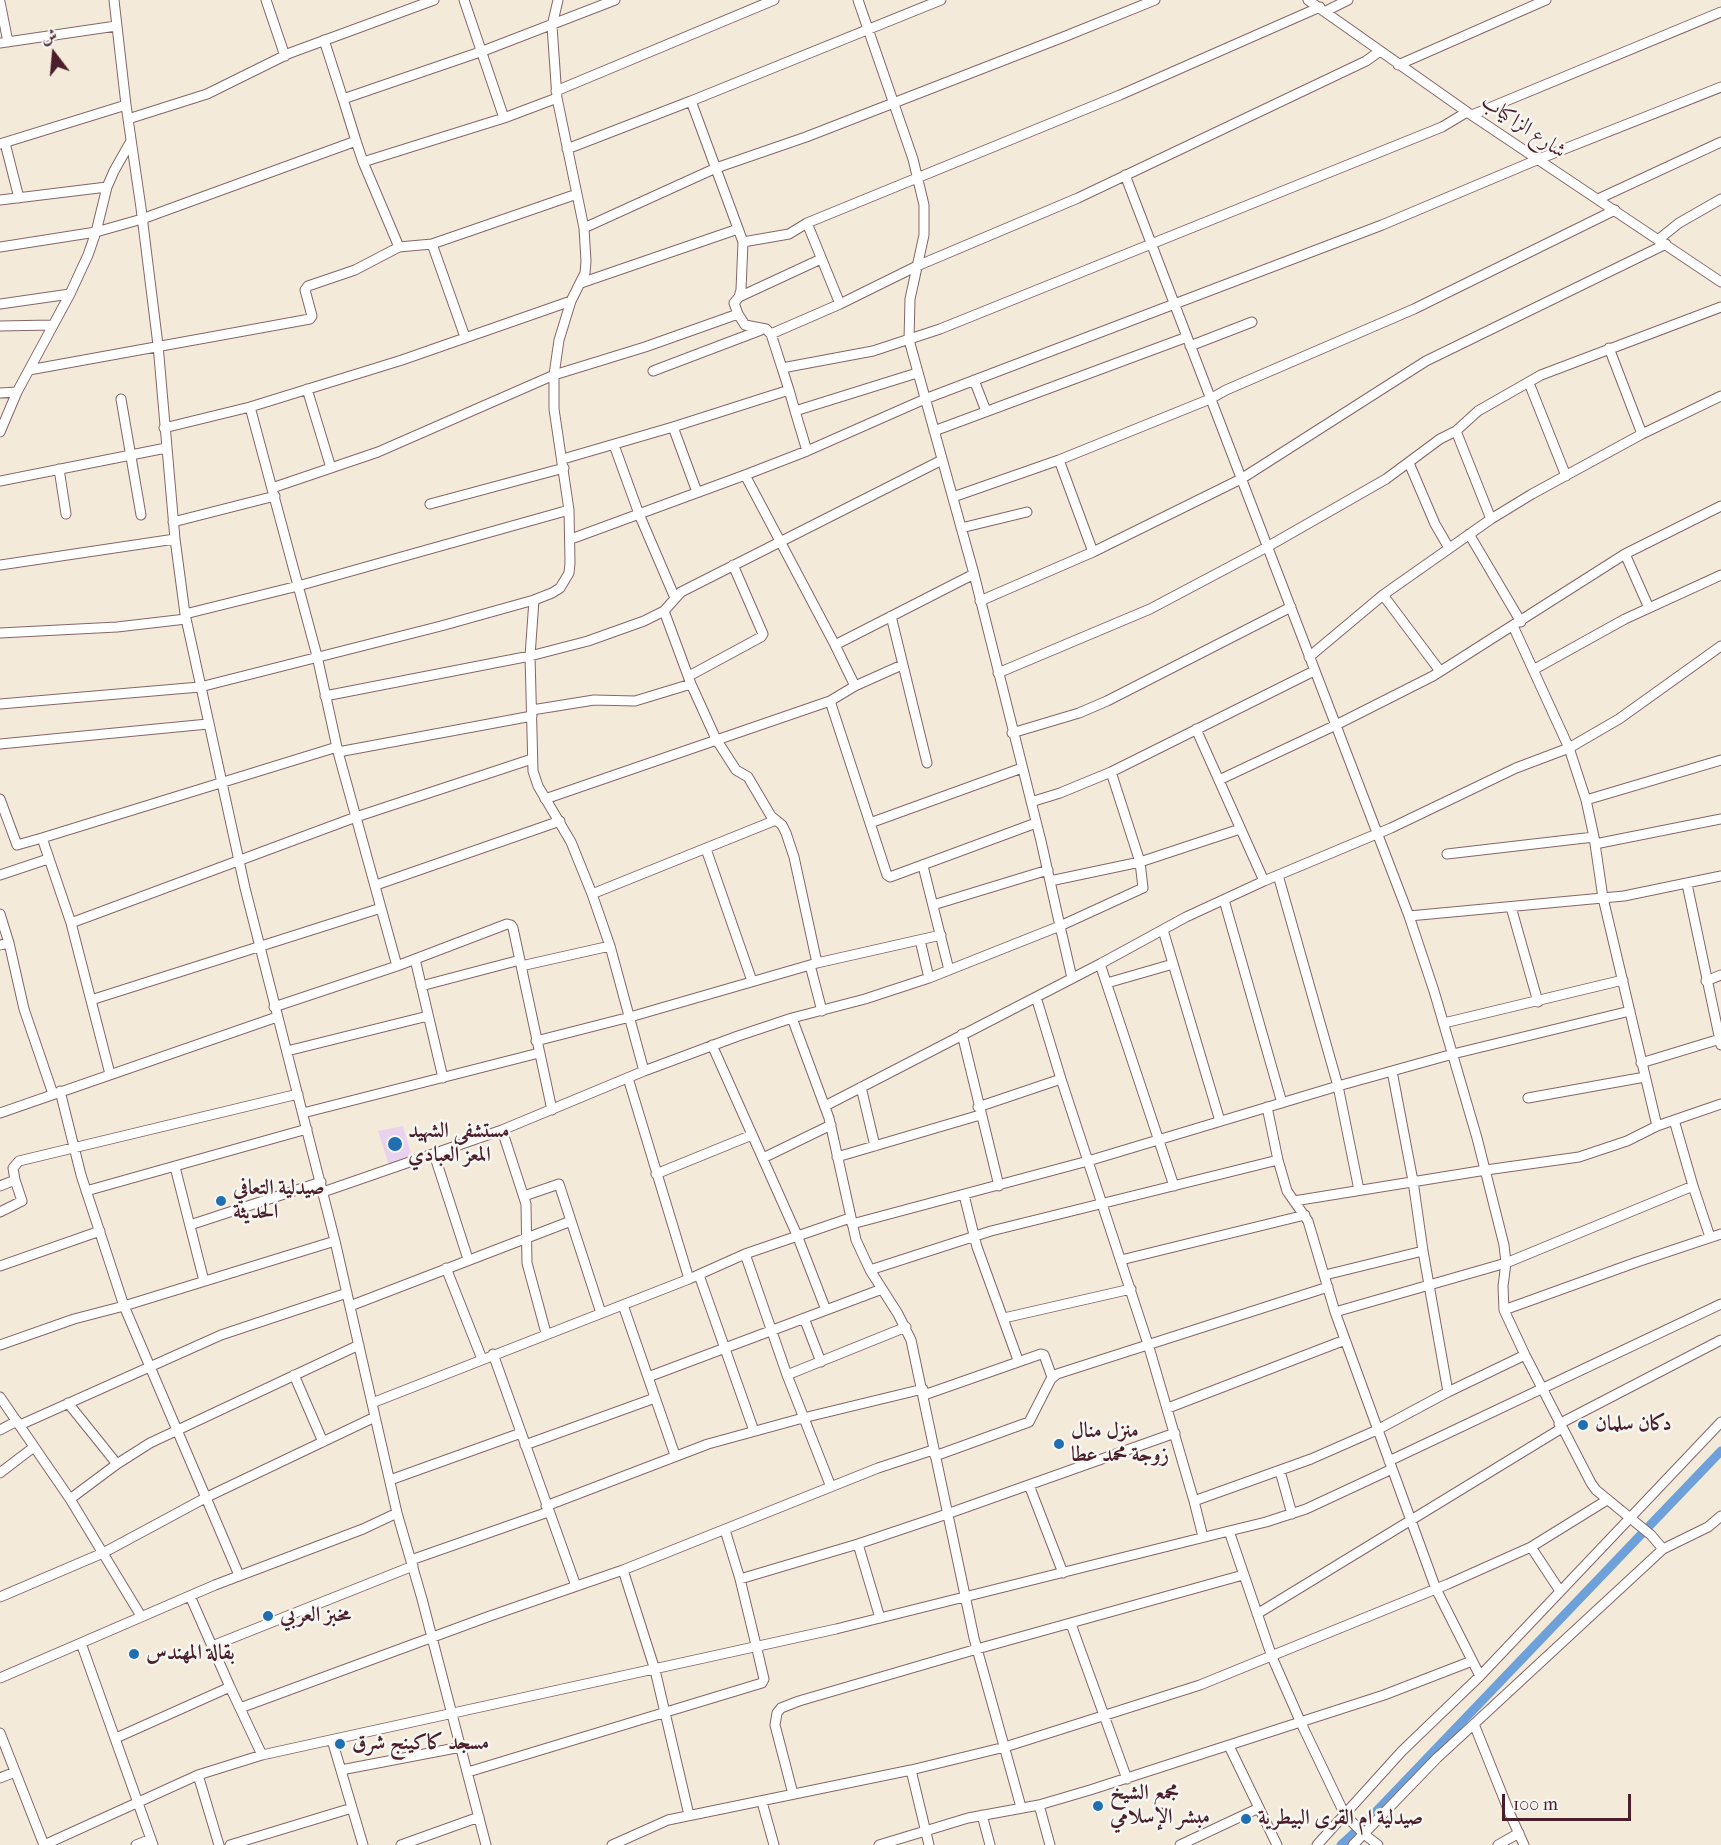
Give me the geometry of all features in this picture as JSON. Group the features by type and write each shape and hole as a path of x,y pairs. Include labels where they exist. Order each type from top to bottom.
{"street":[{"path":"114,0 158,345 173,522 185,617 238,859 274,1007 321,1182 397,1513 453,1714 486,1845"},
{"path":"266,0 285,56"},
{"path":"128,119 207,94 285,56 434,0"},
{"path":"464,0 504,118"},
{"path":"0,704 200,687 534,600 552,593 565,581 569,573 569,510 554,409 554,375 559,340 571,302 581,283 586,261 584,228 557,94 552,26 558,0"},
{"path":"343,99 552,26 615,0"},
{"path":"363,162 504,118 774,0"},
{"path":"858,0 919,177 925,218 910,299 909,340 974,574 1048,870 1072,978"},
{"path":"567,149 941,0"},
{"path":"584,228 716,168 795,141 1155,0"},
{"name":"شارع الزاكياب","path":"1308,0 1469,113 1721,282"},
{"path":"743,242 789,234 807,223 1348,0"},
{"path":"1398,64 1546,0"},
{"path":"0,2 4,42 116,26"},
{"path":"782,368 867,352 909,340 1442,127 1469,113 1721,12"},
{"path":"324,40 363,162 399,247"},
{"path":"653,371 840,304 917,266 998,233 1125,175 1366,61 1380,51"},
{"path":"570,539 807,451 925,399 1382,225 1539,159 1721,87"},
{"path":"691,101 743,242 739,297"},
{"path":"19,198 3,144 126,105"},
{"path":"0,432 17,392 70,294 96,231 107,187 131,141"},
{"path":"0,247 96,231 142,219 356,141"},
{"path":"1598,199 1721,142"},
{"path":"1125,175 1408,916 1444,1023 1486,1170 1504,1245 1506,1263 1503,1286 1504,1310 1591,1483 1607,1500 1651,1535 1663,1549"},
{"path":"0,200 107,187"},
{"path":"29,370 310,319 312,316 306,288 355,270 399,247 432,244 577,194"},
{"path":"980,601 1093,552 1241,479 1426,361 1663,242 1679,223 1721,199"},
{"path":"953,497 1059,460 1210,399 1413,309 1615,210"},
{"path":"807,223 840,304"},
{"path":"581,283 738,229"},
{"path":"432,244 465,337"},
{"path":"767,331 745,325 734,302 739,297 822,259"},
{"path":"0,304 70,294"},
{"path":"164,428 307,390 571,302"},
{"path":"998,673 1150,609 1267,547 1386,479 1456,431 1478,411 1554,369 1721,308"},
{"path":"173,522 274,492 331,468 378,452 554,375 645,347 738,314"},
{"path":"934,431 1188,341 1252,322"},
{"path":"0,326 53,325"},
{"path":"767,331 782,368 807,451"},
{"path":"1609,348 1642,434"},
{"path":"795,411 917,373"},
{"path":"974,380 986,411"},
{"path":"1529,383 1566,476"},
{"path":"307,390 331,468"},
{"path":"430,504 789,390"},
{"path":"0,393 17,392"},
{"path":"1309,657 1383,595 1491,519 1642,434 1721,396"},
{"path":"121,399 141,515"},
{"path":"250,407 317,656 337,749 397,966"},
{"path":"673,427 697,492"},
{"path":"1456,431 1491,519"},
{"path":"614,445 639,514 675,598"},
{"path":"0,481 166,448"},
{"path":"326,696 530,656 588,641 644,621 664,611 681,592 942,460"},
{"path":"1059,460 1093,552"},
{"path":"1409,463 1435,524 1449,548"},
{"path":"60,469 66,514"},
{"path":"745,475 855,686"},
{"path":"1218,780 1434,676 1625,555 1721,506"},
{"path":"0,633 117,627 185,617 569,510"},
{"path":"962,528 1027,512"},
{"path":"1469,534 1517,624 1533,670 1569,748 1586,800 1595,841 1603,898 1658,1126"},
{"path":"0,565 175,539"},
{"path":"1625,555 1649,608"},
{"path":"0,799 17,845 337,749 594,700 635,701 690,680 761,638 763,634 733,565"},
{"path":"835,645 974,574"},
{"path":"1533,670 1592,636 1721,575"},
{"path":"1383,595 1440,671"},
{"path":"534,600 530,656 532,759 535,778 545,799 572,842 592,894 610,946 644,1071"},
{"path":"1012,733 1093,707 1291,608"},
{"path":"664,611 690,680 716,739 736,770 750,779 771,816 782,825 793,851 822,1011"},
{"path":"891,616 927,764"},
{"path":"825,1106 1224,900 1376,835 1516,768 1569,748 1619,719 1721,646"},
{"path":"545,799 716,739 815,708 855,686 902,665"},
{"path":"1031,802 1111,772 1314,671"},
{"path":"830,701 890,877 1036,823"},
{"path":"0,744 208,724"},
{"path":"1196,729 1264,881"},
{"path":"70,923 356,817 532,759"},
{"path":"1586,800 1721,760"},
{"path":"870,822 1022,768"},
{"path":"323,1192 502,1130 712,1045 792,1018 865,999 929,978 1059,926 1140,890 1143,888 1140,862 1111,772"},
{"path":"1447,854 1595,841 1721,819"},
{"path":"592,894 776,820"},
{"path":"376,885 560,821"},
{"path":"1050,881 1140,862 1240,829"},
{"path":"42,838 70,923 110,1074"},
{"path":"706,849 752,981"},
{"path":"0,875 48,860"},
{"path":"923,866 949,970"},
{"path":"933,905 1048,870"},
{"path":"1278,875 1338,1086 1359,1190"},
{"path":"1408,916 1603,898 1721,876"},
{"path":"1641,1063 1720,1042 1717,1010 1706,981 1687,884"},
{"path":"1224,900 1282,1103"},
{"path":"1511,907 1538,1002"},
{"path":"91,1000 381,908"},
{"path":"0,914 4,944 24,1009 56,1093 124,1306 239,1575"},
{"path":"274,1007 397,966 507,924 511,925 552,1110"},
{"path":"1163,930 1220,1121"},
{"path":"536,1041 630,1017 813,964 941,935"},
{"path":"920,940 929,978"},
{"path":"421,986 520,963 610,946"},
{"path":"414,959 443,1078"},
{"path":"1100,964 1174,1186"},
{"path":"1107,982 1173,964"},
{"path":"1706,981 1721,975"},
{"path":"1444,1023 1623,980"},
{"path":"1035,997 1131,1289 1168,1408 1203,1537"},
{"path":"372,1402 797,1235 999,1186 1453,1054 1630,1011"},
{"path":"287,1051 428,1016"},
{"path":"0,1113 277,1017"},
{"path":"792,1018 831,1125 856,1240 870,1270 906,1327 911,1340 977,1649 1021,1807"},
{"path":"962,1034 999,1186"},
{"path":"712,1045 797,1235 826,1310"},
{"path":"303,1113 539,1053"},
{"path":"1392,1071 1448,1392"},
{"path":"1528,1098 1645,1077"},
{"path":"628,1078 689,1279"},
{"path":"837,1157 979,1111 1061,1079"},
{"path":"861,1087 875,1146"},
{"path":"0,1212 22,1202 13,1168 16,1162 298,1094"},
{"path":"1294,1202 1413,1181 1579,1157 1721,1104"},
{"path":"1267,1107 1287,1191 1305,1215 1335,1312 1436,1589 1480,1676"},
{"path":"1674,1120 1692,1186 1710,1237"},
{"path":"763,1158 831,1125"},
{"path":"86,1191 307,1130"},
{"path":"502,1130 524,1196 526,1251 530,1275 546,1333"},
{"path":"656,1174 752,1135"},
{"path":"434,1154 468,1259"},
{"path":"870,1270 974,1236 1278,1160"},
{"path":"175,1167 204,1281"},
{"path":"0,1186 15,1180"},
{"path":"189,1225 321,1182"},
{"path":"524,1196 559,1184 601,1313"},
{"path":"1335,1312 1506,1263 1692,1186"},
{"path":"964,1195 974,1236 1018,1360"},
{"path":"1121,1260 1305,1215"},
{"path":"350,1306 571,1221"},
{"path":"0,1266 100,1231"},
{"path":"1504,1310 1721,1234"},
{"path":"0,1345 74,1319 124,1306 335,1241"},
{"path":"1325,1275 1423,1251"},
{"path":"745,1254 787,1375 831,1487"},
{"path":"446,1268 482,1359"},
{"path":"699,1275 754,1431"},
{"path":"240,1708 623,1570 887,1464 934,1453 1029,1422 1052,1377 1057,1374 1328,1287"},
{"path":"648,1377 882,1289"},
{"path":"1004,1318 1131,1289"},
{"path":"0,1430 68,1403 221,1335 347,1293"},
{"path":"0,1733 44,1845 198,1775 262,1755 655,1670 880,1618 1229,1532 1292,1514 1721,1304"},
{"path":"622,1305 675,1455"},
{"path":"804,1318 820,1362"},
{"path":"787,1375 906,1327"},
{"path":"1168,1408 1345,1340"},
{"path":"1257,1614 1413,1521 1561,1426 1721,1340"},
{"path":"70,1499 150,1443 358,1345"},
{"path":"493,1354 576,1586"},
{"path":"212,1646 675,1455 708,1444 803,1418 923,1392 1018,1360 1043,1354 1052,1377"},
{"path":"1194,1501 1280,1471 1377,1430 1448,1392 1525,1355"},
{"path":"294,1375 323,1442"},
{"path":"0,1397 70,1499 141,1617"},
{"path":"525,1445 655,1398"},
{"path":"68,1403 117,1464"},
{"path":"0,1597 102,1553 207,1497 375,1417"},
{"path":"1317,1845 1347,1817 1402,1751 1480,1676 1721,1422"},
{"path":"390,1480 521,1433"},
{"path":"740,1580 947,1514 1175,1433"},
{"path":"0,1473 34,1447"},
{"path":"1280,1471 1292,1514"},
{"path":"1029,1485 1063,1573"},
{"path":"612,1845 658,1824 689,1815 911,1770 1005,1747 1200,1685 1436,1589 1531,1547 1607,1500"},
{"path":"0,1678 239,1575 363,1529 397,1513"},
{"path":"1353,1845 1437,1758 1663,1549 1708,1527 1721,1516"},
{"path":"468,1772 762,1683 764,1678 725,1530"},
{"path":"1229,1532 1272,1657 1301,1723 1347,1817 1378,1845"},
{"path":"858,1544 880,1618"},
{"path":"1531,1547 1560,1591"},
{"path":"623,1570 655,1670 689,1815"},
{"path":"793,1794 775,1725 777,1713 781,1708 977,1649 1243,1575"},
{"path":"190,1596 262,1755"},
{"path":"1071,1624 1127,1779"},
{"path":"81,1643 152,1842 136,1845"},
{"path":"879,1845 982,1815 1039,1805 1127,1779 1384,1695 1472,1661"},
{"path":"116,1738 230,1688"},
{"path":"1474,1724 1524,1845"},
{"path":"332,1740 363,1845"},
{"path":"1229,1746 1277,1845"},
{"path":"341,1770 461,1747"},
{"path":"911,1770 929,1845"},
{"path":"0,1778 15,1772"},
{"path":"198,1775 219,1845"},
{"path":"762,1802 774,1845"},
{"path":"1039,1805 1050,1845"},
{"path":"230,1845 352,1808"},
{"path":"1180,1845 1259,1808"},
{"path":"982,1815 990,1845"},
{"path":"401,1845 479,1817"},
{"path":"1498,1845 1519,1833"}],"shaded area":[{"name":"مستشفى الشهيد المعز العبادي","path":"403,1126 412,1157 389,1165 378,1131"}],"waterway":[{"path":"1341,1845 1365,1823 1721,1451"}],"place":[{"name":"مستشفى الشهيد المعز العبادي","path":"395,1144"},
{"name":"صيدلية التعافي الحديثة","path":"221,1201"},
{"name":"دكان سلمان","path":"1583,1425"},
{"name":"منزل منال زوجة محمد عطا","path":"1059,1444"},
{"name":"مخبز العربي","path":"268,1616"},
{"name":"بقالة المهندس","path":"134,1654"},
{"name":"مسجد كاكينج شرق","path":"340,1744"},
{"name":"مجمع الشيخ مبشر الإسلامي","path":"1098,1806"},
{"name":"صيدلية ام القرى البيطرية","path":"1246,1819"}]}
